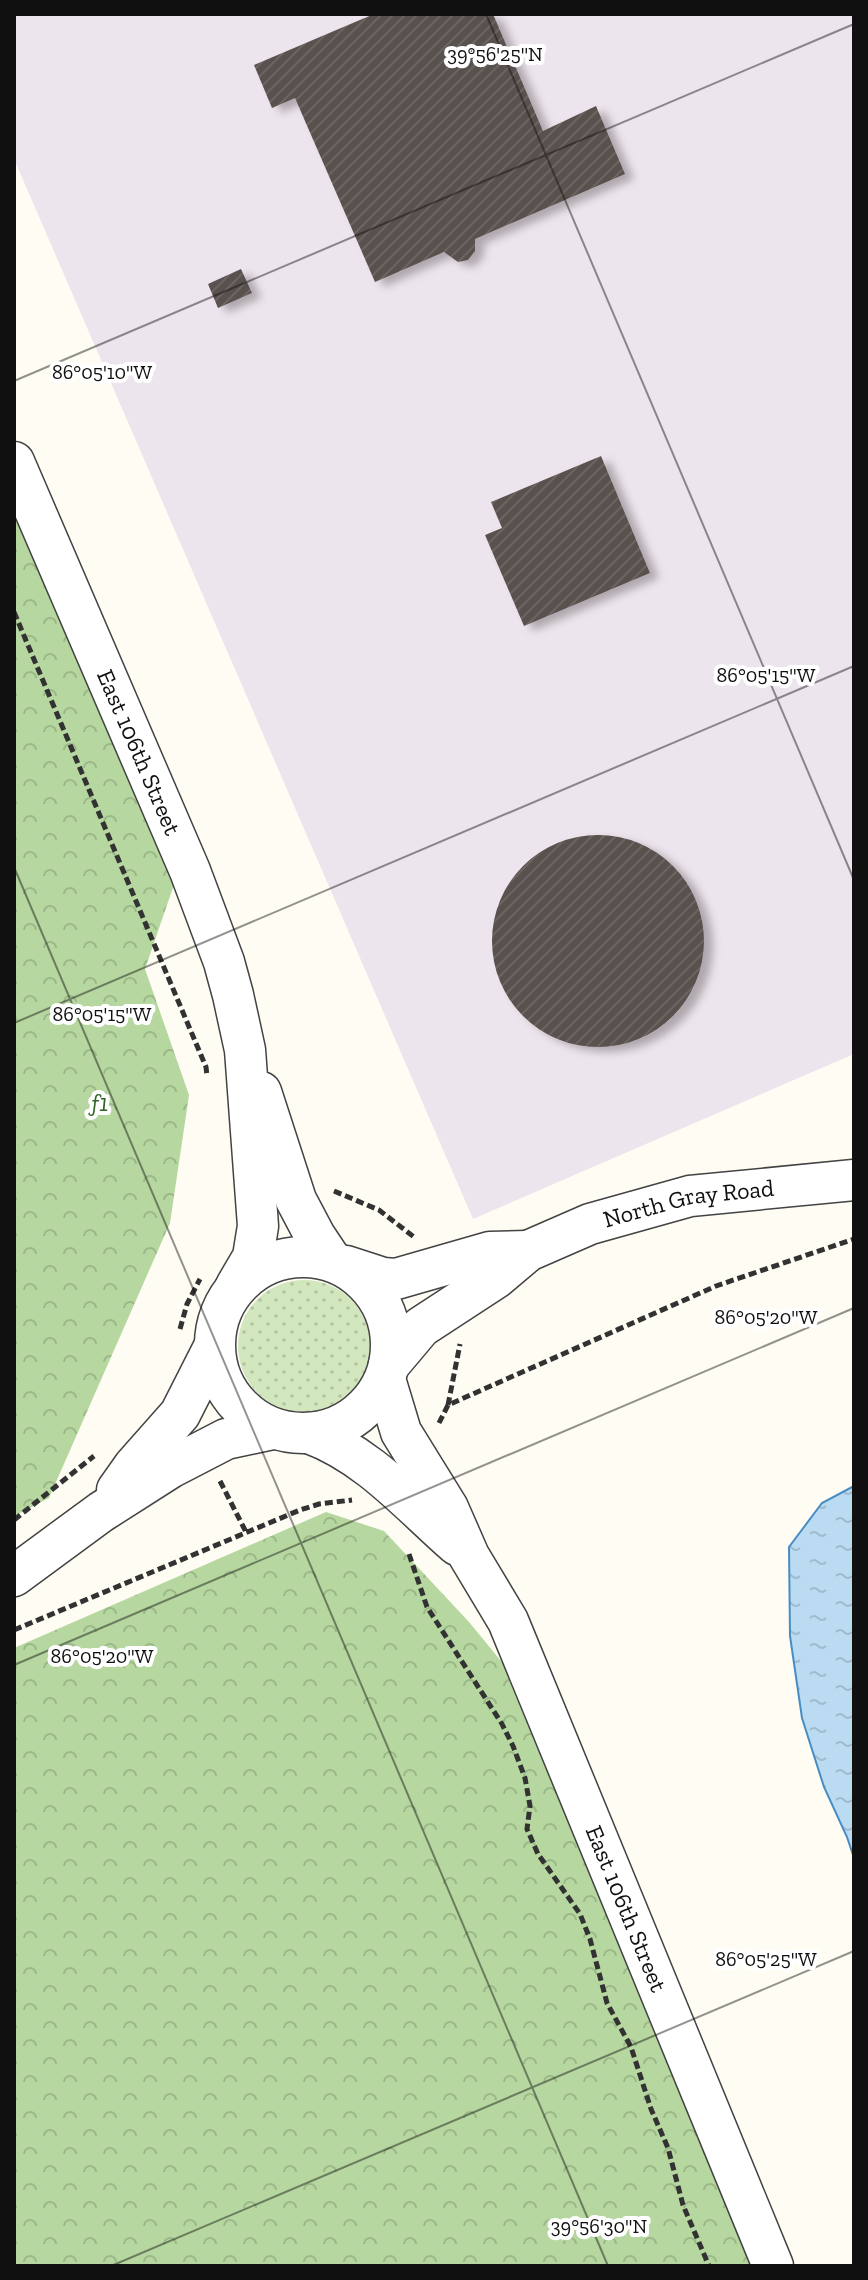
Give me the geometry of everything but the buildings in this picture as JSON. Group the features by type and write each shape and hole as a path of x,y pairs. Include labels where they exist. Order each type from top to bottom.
{"street":[{"name":"East 106th Street","path":"14,462 206,911 230,984 245,1050 296,1200 315,1236 338,1263"},
{"name":"East 106th Street","path":"220,1278 253,1257 258,1226 245,1050"},
{"name":"North Gray Road","path":"387,1372 421,1327 496,1278 528,1251 590,1224 662,1202 715,1192 854,1180"},
{"name":"North Gray Road","path":"338,1263 383,1278 396,1279 490,1252 528,1251"},
{"path":"14,1576 101,1512 170,1468 226,1439 328,1430 362,1410 375,1396 387,1372 391,1342 388,1319 378,1298 363,1280 338,1263 302,1256 272,1261 220,1278 223,1304 216,1325 196,1340 180,1414 134,1466 101,1512"},
{"path":"196,1340 231,1397 249,1416 291,1431"},
{"name":"East 106th Street","path":"387,1372 398,1424 448,1508 469,1556 494,1595 518,1646 773,2266"},
{"name":"East 106th Street","path":"291,1431 338,1446 380,1474 469,1556"}],"path":[{"path":"14,612 145,918 206,1067 208,1082"},
{"path":"324,1189 371,1205 418,1241"},
{"path":"448,1405 716,1286 854,1239"},
{"path":"196,1340 187,1304 220,1278"},
{"path":"437,1427 448,1405 461,1338"},
{"path":"14,1520 97,1453"},
{"path":"214,1471 247,1534"},
{"path":"14,1630 319,1504 355,1500 362,1492"},
{"path":"404,1545 414,1563 416,1579 427,1607 513,1746 525,1778 530,1806 527,1829 538,1854 580,1914 607,2003 631,2047 651,2109 668,2148 683,2205 709,2266"}],"shaded area":[{"path":"14,14 854,14 854,1054 473,1219 14,159"}],"green space":[{"name":"f1","path":"14,488 178,873 145,969 189,1095 170,1223 49,1498 14,1516"},
{"path":"304,1280 329,1285 350,1300 365,1321 370,1346 365,1371 350,1392 329,1407 304,1412 279,1407 258,1392 243,1371 238,1346 243,1321 258,1300 279,1285"},
{"path":"326,1512 384,1531 469,1622 532,1699 756,2266 14,2266 14,1648"}],"water":[{"path":"854,1486 854,1858 824,1787 802,1718 790,1636 789,1547 822,1503"}]}
